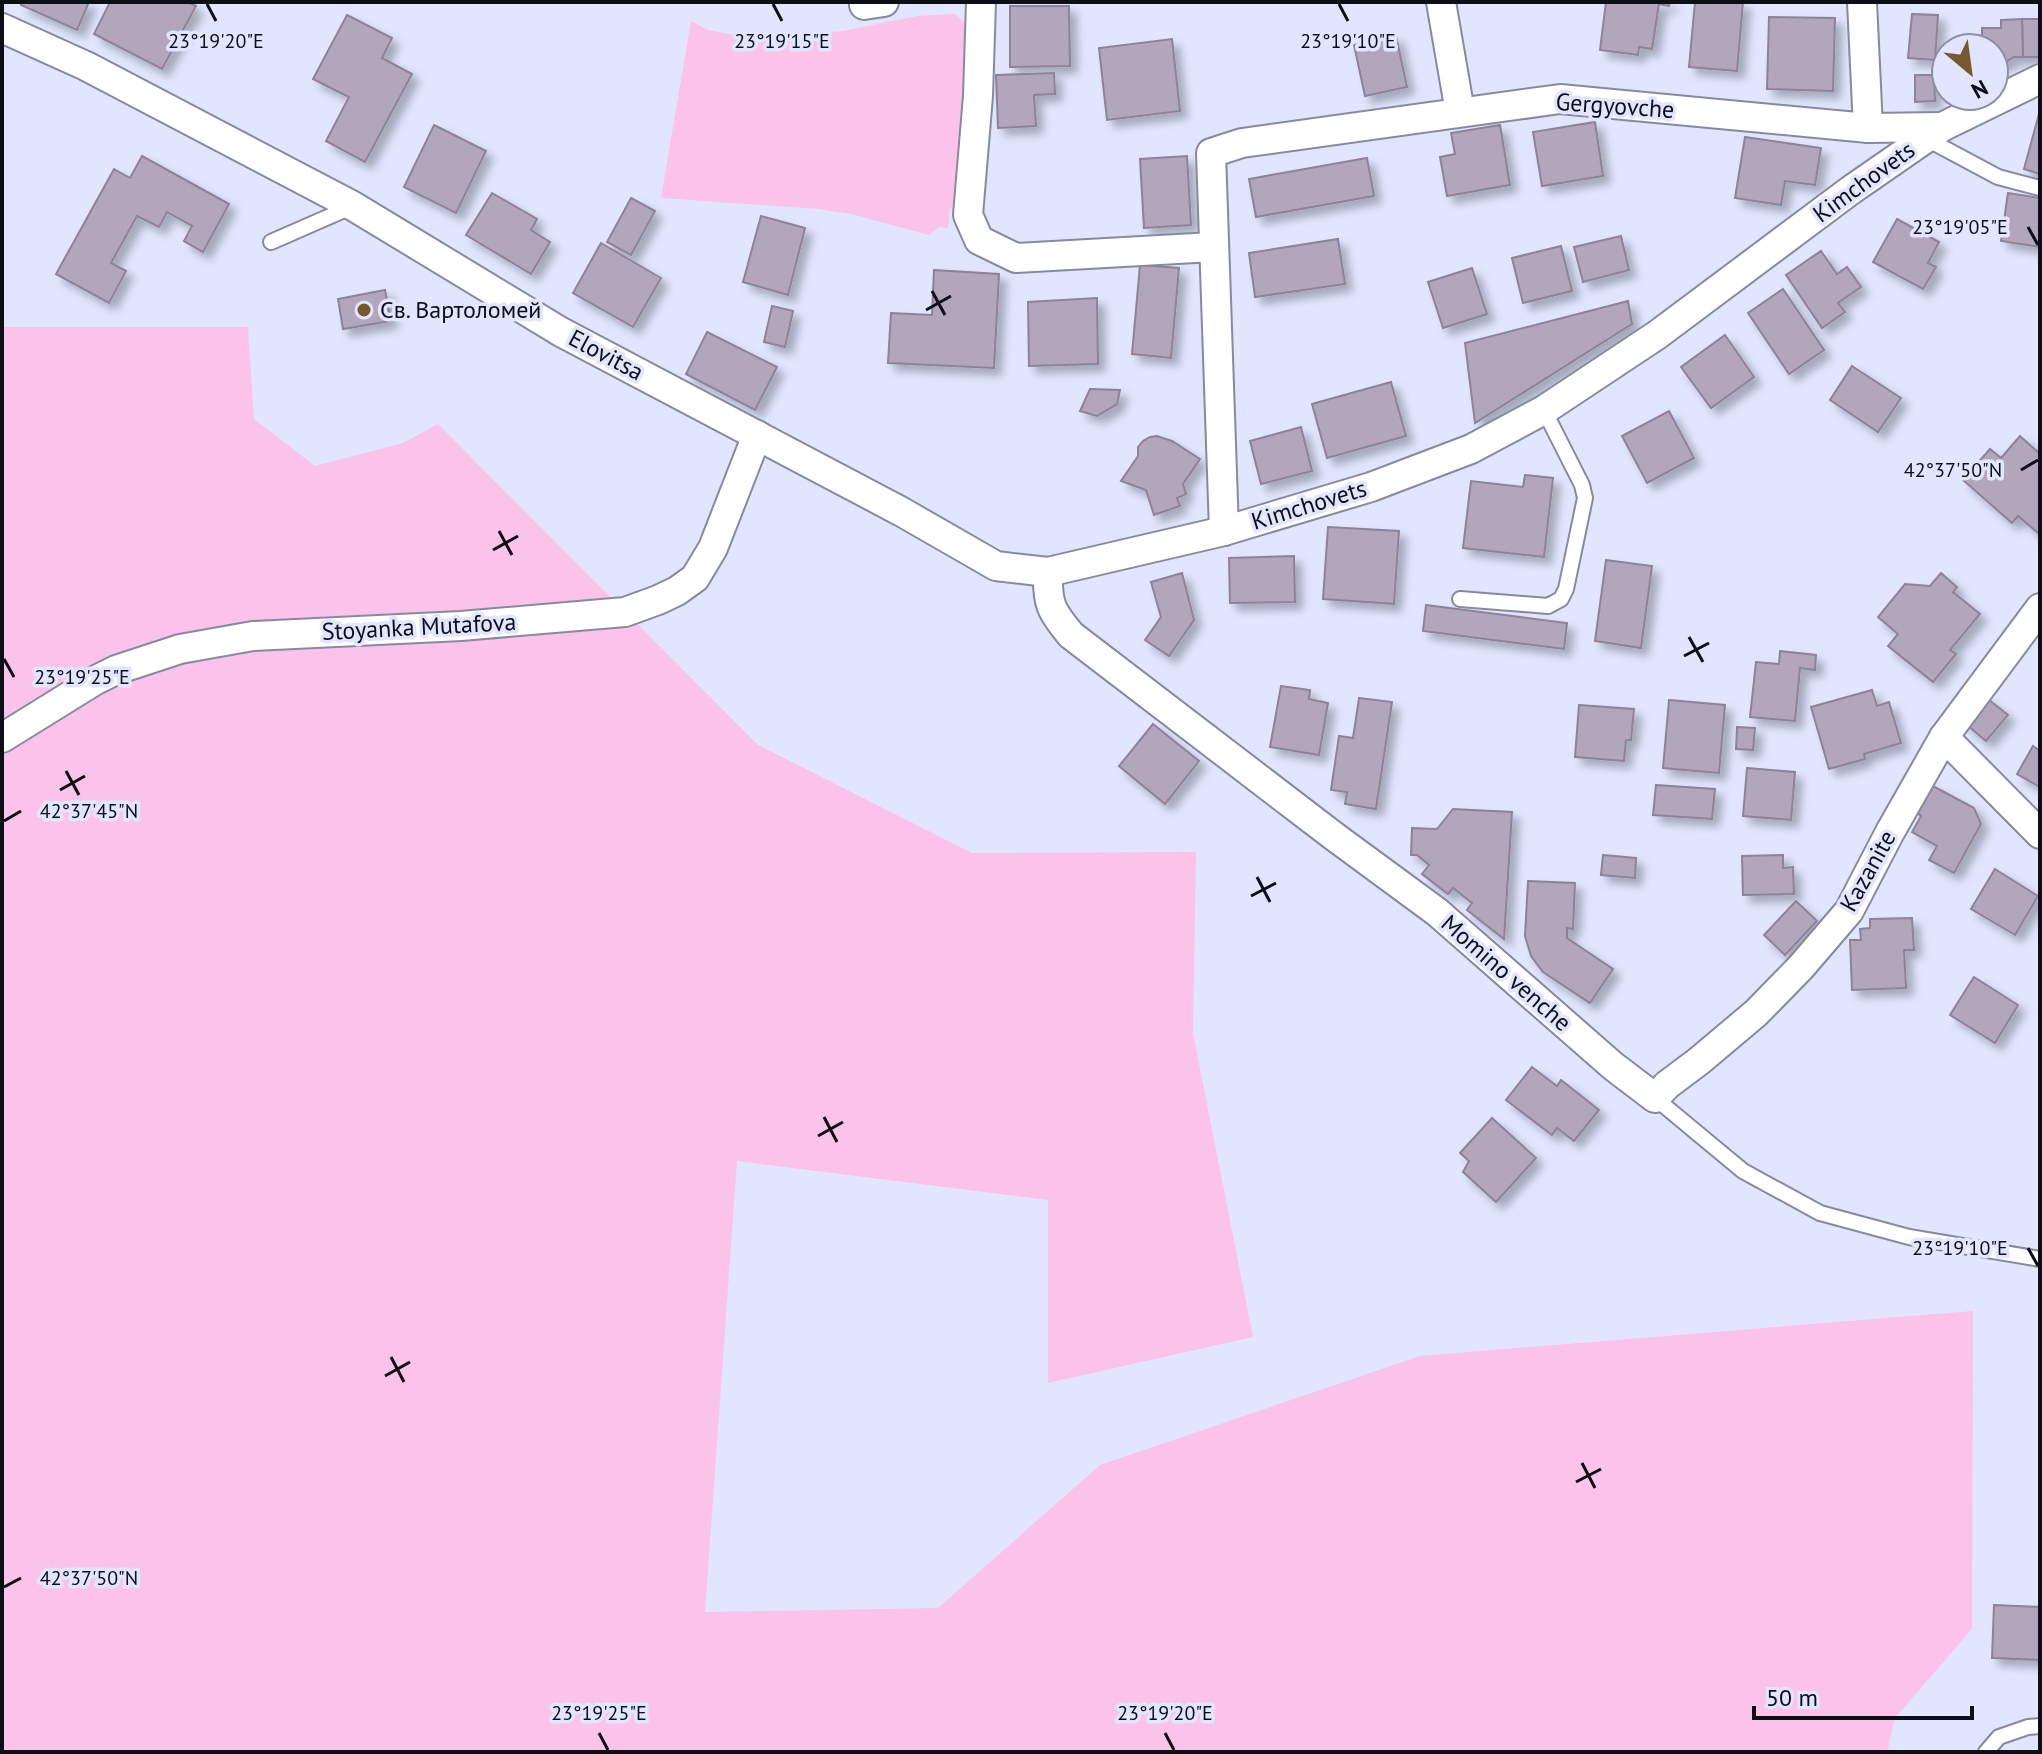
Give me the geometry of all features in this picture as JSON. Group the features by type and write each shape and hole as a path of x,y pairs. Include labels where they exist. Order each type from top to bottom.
{"street":[{"path":"981,2 978,96 968,215 979,240 1016,258 1213,247"},
{"path":"1441,2 1460,112"},
{"path":"1862,2 1868,128"},
{"name":"Elovitsa","path":"2,28 86,66 353,206 561,332 902,512 996,566 1048,572 1224,531"},
{"name":"Kimchovets","path":"1242,143 1211,153 1224,531 1371,487 1471,449 1544,410 1657,335 1851,190 1934,133 2040,79"},
{"name":"Gergyovche","path":"1242,143 1560,99 1934,133"},
{"name":"Stoyanka Mutafova","path":"2,738 105,675 180,649 253,636 461,626 625,612 658,600 695,578 713,548 757,435"},
{"name":"Momino venche","path":"1048,572 1047,594 1054,614 1071,635 1437,912 1613,1066 1655,1098"},
{"name":"Kazanite","path":"1655,1098 1756,1013 1849,911 1944,737 2040,608"},
{"path":"1944,737 2040,834"}],"lane":[{"path":"1934,133 1998,177 2040,188"},
{"path":"271,242 353,206"},
{"path":"1460,599 1548,606 1561,599 1566,589 1585,498 1582,485 1544,410"},
{"name":"Momino venche","path":"1655,1098 1743,1171 1820,1213 1909,1237 2040,1259"},
{"path":"1986,1752 1999,1737 2040,1726"}],"shaded area":[{"path":"955,14 970,27 956,209 950,208 948,228 939,227 929,235 851,214 818,209 661,198 691,21 708,30 734,35 782,36 843,31 917,16"},
{"path":"2,327 248,327 254,419 315,466 403,443 438,424 758,745 972,853 1196,852 1193,1033 1253,1337 1048,1383 1048,1200 737,1161 705,1612 938,1608 1100,1465 1420,1356 1973,1311 1972,1629 1895,1718 1887,1752 2,1752"}],"building":[{"path":"22,2 89,2 77,30 21,5"},
{"path":"110,2 188,2 196,6 162,69 94,34"},
{"path":"1606,2 1670,2 1669,6 1659,4 1652,49 1639,47 1638,55 1600,50"},
{"path":"1695,2 1743,2 1737,71 1689,67"},
{"path":"1010,6 1069,6 1070,66 1010,67"},
{"path":"1912,14 1938,15 1937,32 1930,32 1930,60 1908,58"},
{"path":"347,15 392,38 382,58 412,74 365,162 326,141 349,97 313,79"},
{"path":"1769,17 1835,18 1833,91 1767,89"},
{"path":"2022,19 2040,19 2040,57 2023,57"},
{"path":"2022,19 2023,57 2010,59 2010,32 1982,32 1982,28 2001,28 2001,20"},
{"path":"1396,36 1407,87 1365,96 1354,45"},
{"path":"1172,39 1180,111 1107,120 1099,48"},
{"path":"1054,73 1055,94 1034,95 1036,126 998,128 996,75"},
{"path":"1915,75 1930,75 1930,101 1915,102"},
{"path":"2040,110 2040,174 2024,169"},
{"path":"1595,122 1603,176 1542,186 1533,132"},
{"path":"434,125 486,151 456,213 404,187"},
{"path":"1500,125 1510,185 1447,196 1440,157 1455,154 1451,133"},
{"path":"1745,137 1821,148 1815,185 1785,181 1781,205 1735,198"},
{"path":"142,156 229,204 203,252 184,241 192,226 167,212 159,227 137,216 111,263 126,271 109,303 56,274 114,169 130,178"},
{"path":"1187,156 1191,225 1144,228 1140,159"},
{"path":"1367,158 1374,196 1256,217 1249,179"},
{"path":"492,193 537,219 531,230 550,242 531,274 466,235"},
{"path":"2008,193 2040,198 2040,247 2001,241"},
{"path":"631,198 655,211 631,255 607,242"},
{"path":"761,216 805,228 788,295 743,282"},
{"path":"1897,219 1939,242 1928,263 1936,267 1923,289 1873,262"},
{"path":"1621,236 1629,270 1583,282 1574,247"},
{"path":"1338,239 1345,284 1255,297 1249,253"},
{"path":"601,243 661,278 633,327 573,293"},
{"path":"1561,246 1572,291 1523,303 1512,258"},
{"path":"1821,251 1837,274 1847,267 1861,287 1838,303 1845,312 1822,328 1786,275"},
{"path":"1140,265 1179,268 1171,358 1132,354"},
{"path":"1472,268 1487,314 1443,328 1428,282"},
{"path":"934,270 999,274 994,368 888,363 891,313 932,315"},
{"path":"1783,289 1824,350 1789,374 1748,313"},
{"name":"Св. Вартоломей","path":"385,290 391,321 343,329 338,299"},
{"path":"1097,298 1098,364 1029,366 1028,302"},
{"path":"1628,301 1632,324 1475,423 1465,343"},
{"path":"772,306 793,311 785,347 764,342"},
{"path":"707,332 777,367 755,410 686,374"},
{"path":"1725,335 1754,377 1711,408 1681,367"},
{"path":"1852,366 1901,398 1878,432 1830,400"},
{"path":"1391,382 1406,436 1327,458 1312,404"},
{"path":"1090,389 1120,390 1117,404 1097,416 1080,411"},
{"path":"1669,411 1694,458 1647,483 1622,436"},
{"path":"1301,427 1312,471 1261,484 1250,441"},
{"path":"1157,436 1172,441 1200,459 1183,484 1186,494 1177,498 1180,506 1154,515 1146,490 1121,481 1138,456 1138,447 1143,441"},
{"path":"2020,436 2040,454 2038,533 2018,516 2012,523 1963,480 1990,449 2001,458"},
{"path":"1525,475 1553,478 1544,557 1463,548 1471,481 1523,487"},
{"path":"1328,527 1399,531 1394,604 1323,599"},
{"path":"1294,556 1295,602 1230,603 1229,558"},
{"path":"1606,560 1652,566 1641,648 1595,641"},
{"path":"1182,573 1194,620 1169,656 1145,640 1161,617 1151,582"},
{"path":"1941,573 1957,587 1953,592 1980,614 1950,650 1956,654 1933,682 1888,646 1898,634 1878,617 1905,584 1930,586"},
{"path":"1426,605 1567,623 1564,649 1423,631"},
{"path":"1780,651 1816,655 1815,670 1800,668 1795,721 1750,717 1756,662 1779,664"},
{"path":"1281,686 1310,690 1309,699 1328,703 1319,755 1270,747"},
{"path":"1872,690 1877,706 1889,702 1901,743 1864,754 1865,759 1829,769 1811,707"},
{"path":"1984,696 2008,715 1986,741 1962,721"},
{"path":"1359,698 1392,702 1376,809 1345,804 1347,792 1331,790 1339,736 1353,738"},
{"path":"1669,700 1725,705 1719,773 1663,768"},
{"path":"1579,705 1634,709 1631,740 1626,740 1624,761 1575,757"},
{"path":"1153,724 1199,761 1165,804 1119,766"},
{"path":"1737,727 1755,728 1753,750 1736,749"},
{"path":"2033,746 2040,751 2040,787 2017,774"},
{"path":"1747,768 1795,772 1791,820 1743,816"},
{"path":"1656,785 1715,789 1712,819 1653,815"},
{"path":"1931,785 1974,808 1981,824 1954,873 1929,860 1937,846 1912,832 1921,816 1916,812"},
{"path":"1453,809 1512,812 1504,939 1467,910 1472,903 1453,888 1448,894 1422,874 1429,865 1417,855 1411,855 1412,828 1437,829"},
{"path":"1603,855 1636,858 1635,878 1601,875"},
{"path":"1783,855 1783,868 1793,867 1794,894 1743,895 1742,856"},
{"path":"1995,869 2038,896 2015,935 1971,909"},
{"path":"1528,881 1575,883 1573,929 1567,928 1567,938 1613,969 1590,1003 1543,972 1531,956 1525,936"},
{"path":"1796,901 1817,921 1785,955 1764,935"},
{"path":"1912,918 1914,950 1904,950 1906,988 1852,990 1850,940 1861,940 1860,929 1870,928 1870,919"},
{"path":"1974,977 2018,1005 1995,1043 1950,1015"},
{"path":"1532,1067 1557,1086 1561,1080 1599,1110 1574,1141 1557,1128 1552,1135 1506,1100"},
{"path":"1492,1118 1536,1158 1496,1202 1463,1172 1469,1161 1460,1153"},
{"path":"1994,1605 2040,1607 2040,1660 1992,1658"}],"place":[{"name":"Св. Вартоломей","path":"364,310"}]}
